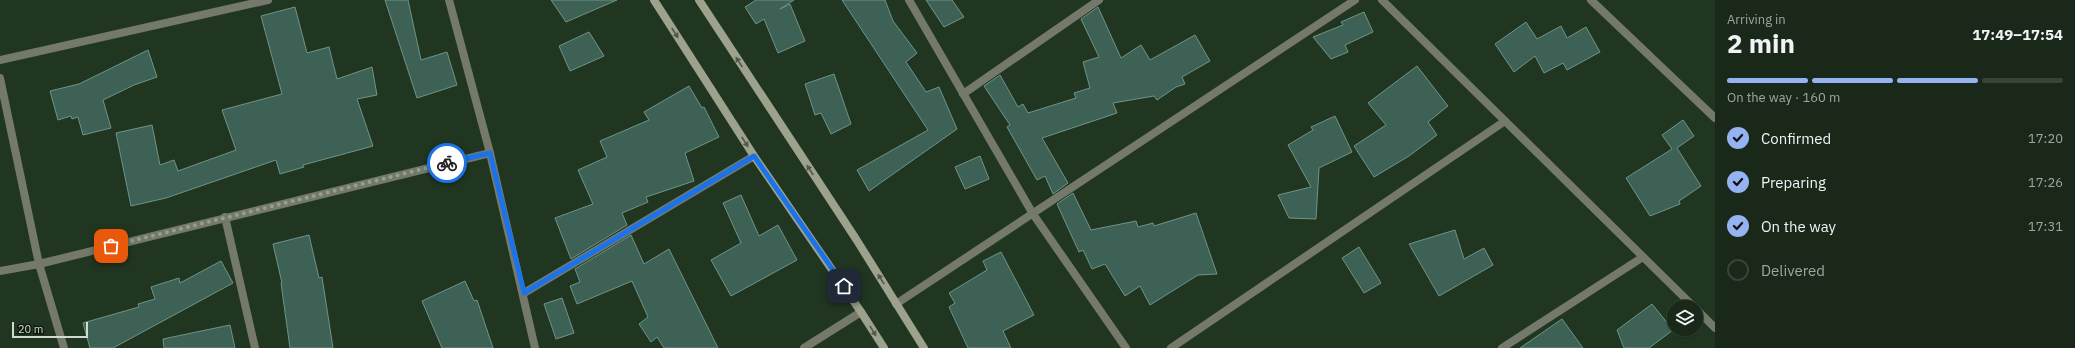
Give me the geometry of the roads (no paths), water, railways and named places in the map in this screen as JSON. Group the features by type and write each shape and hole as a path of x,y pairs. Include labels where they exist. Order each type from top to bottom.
{"street":[{"path":"0,60 268,0"},
{"path":"449,0 490,153 536,348"},
{"path":"654,0 754,156 884,348"},
{"path":"699,0 924,348"},
{"path":"909,0 1033,214 1126,348"},
{"path":"963,94 1099,0"},
{"path":"896,304 1355,0"},
{"path":"1382,0 1687,300"},
{"path":"1591,0 1715,118"},
{"path":"0,78 39,264 64,348"},
{"path":"1172,348 1505,121"},
{"path":"0,271 39,264 490,153"},
{"path":"524,293 754,156"},
{"path":"225,217 255,348"},
{"path":"1502,348 1642,257"},
{"path":"804,348 861,312"},
{"path":"1703,316 1715,328"}]}
